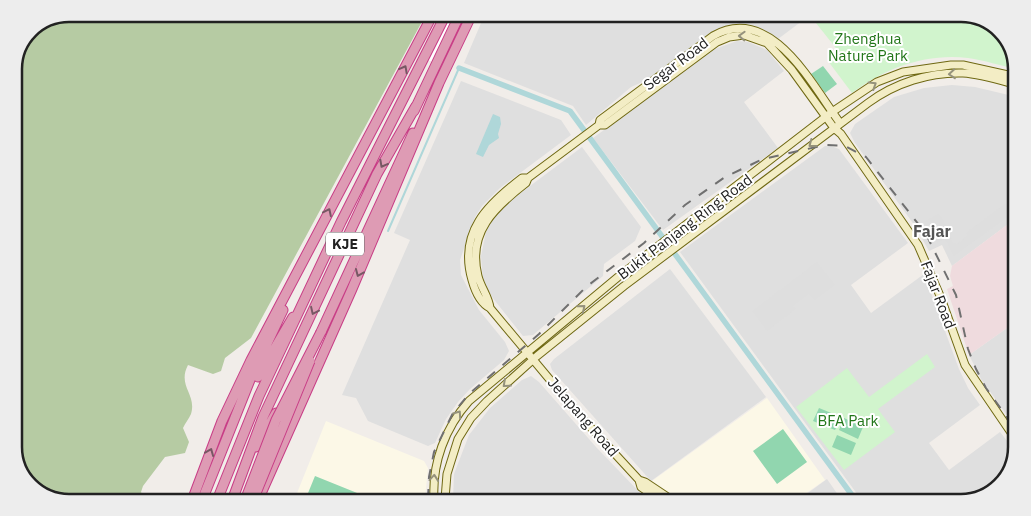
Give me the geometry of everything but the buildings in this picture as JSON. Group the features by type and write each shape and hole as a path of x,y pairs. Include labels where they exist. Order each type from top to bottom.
{"highway":[{"path":"195,494 222,421 247,369 429,22"},
{"name":"KJE","path":"220,494 243,434 366,169 443,22"},
{"name":"KJE","path":"234,494 263,417 377,174 416,106 456,22"},
{"path":"248,494 276,420 320,332 384,191 468,22"},
{"path":"261,494 352,289 439,83"},
{"path":"384,191 416,106"},
{"path":"205,494 252,375 315,239"},
{"path":"239,480 259,441 352,289"},
{"path":"235,419 282,335 304,302"},
{"path":"256,494 320,332"}],"street":[{"name":"Segar Road","path":"600,125 600,120 713,36 728,29 738,28 756,30 773,38 797,65 840,123"},
{"name":"Segar Road","path":"527,353 490,308 478,276 476,253 478,239 491,214 526,183 528,178 584,136 600,125 605,125 717,42 736,35 753,37 767,43 792,70 834,128"},
{"name":"Bukit Panjang Ring Road","path":"434,494 436,466 441,446 454,420 469,401 659,245 832,112 877,82 919,69 963,65 1008,75"},
{"name":"Bukit Panjang Ring Road","path":"446,494 450,463 465,428 487,401 533,360 666,254 840,123 883,92 902,83 930,76 963,73 1008,83"},
{"name":"Fajar Road","path":"840,123 841,134"},
{"name":"Fajar Road","path":"834,128 841,134 918,246 941,298 965,365 1008,428"},
{"path":"684,226 691,236"},
{"name":"Jelapang Road","path":"527,353 639,480 641,487 651,494"},
{"name":"Jelapang Road","path":"639,480 663,494"}],"shaded area":[{"path":"481,22 801,22 778,39 763,29 747,24 734,24 719,29 647,80 631,87 586,125 573,106 464,63"},
{"path":"737,41 748,42 767,50 784,71 744,102 778,148 663,230 593,138 715,49"},
{"path":"461,81 561,120 571,135 500,188 482,206 475,217 460,260 461,275 479,310 505,342 509,351 504,360 470,389 458,402 446,419 435,443 428,446 368,421 356,398 342,395 410,240 394,233"},
{"path":"952,85 975,87 1008,95 1008,224 952,266 942,245 929,251 915,226 855,143 850,133 855,124 894,97 924,88"},
{"path":"825,146 839,149 908,243 851,285 871,313 924,274 959,369 968,388 980,405 929,443 949,470 1000,432 1008,442 1007,459 1001,473 990,484 968,493 857,494 680,252"},
{"path":"582,147 641,227 635,241 604,264 603,276 533,335 523,336 492,297 483,279 481,256 486,232 491,221 506,204"},
{"path":"1006,203 1008,206 1008,217 954,256 945,239 937,243 924,222 937,214 940,215 948,228 952,242 957,244 966,237 967,232"},
{"path":"1008,224 1008,327 969,355 947,289 953,286 950,276 952,266"},
{"path":"817,262 835,285 815,300 809,294 793,306 796,309 767,331 752,311"},
{"path":"670,269 766,397 651,481 552,370 550,364"},
{"path":"1008,327 1008,416 981,379 969,355"},
{"path":"531,376 539,382 596,447 641,494 453,494 454,474 469,435 490,408 522,380"},
{"path":"767,398 825,480 805,494 670,494 652,481"},
{"path":"326,421 424,461 428,468 425,494 297,494"},
{"path":"827,479 837,494 807,494"}],"green space":[{"path":"70,22 422,22 251,338 225,358 221,371 213,374 188,365 185,379 192,407 191,414 183,428 189,442 185,453 165,457 143,486 142,494 70,494 57,492 43,486 30,473 23,456 23,67 27,49 43,30 60,23"},
{"name":"Zhenghua Nature Park","path":"815,22 961,22 971,23 988,30 1001,43 1008,60 1008,67 968,58 952,57 922,60 878,76 852,93 828,61 839,52"},
{"path":"823,66 837,84 825,93 811,74"},
{"name":"BFA Park","path":"927,354 935,367 878,409 895,432 844,470 796,407 847,368 869,397"},
{"path":"819,408 841,417 835,430 813,421"},
{"path":"844,418 863,427 858,439 839,430"},
{"path":"783,429 807,462 777,484 753,451"},
{"path":"837,435 856,443 851,455 832,447"},
{"path":"315,476 360,494 308,494"}],"water":[{"path":"493,114 500,117 499,138 489,145 483,157 476,154"}],"pier":[{"path":"437,22 466,22 446,68 419,56"}],"waterway":[{"path":"388,231 459,68"},
{"path":"459,68 570,111 851,494"}],"railway":[{"path":"428,494 429,477 434,452 453,413 470,393 539,334 586,287 644,243 685,205 725,177 763,159 825,145 845,146 866,157 926,234 956,295 968,349 976,369 986,388 1008,418"}],"district":[{"name":"Fajar","path":"932,231"}]}
